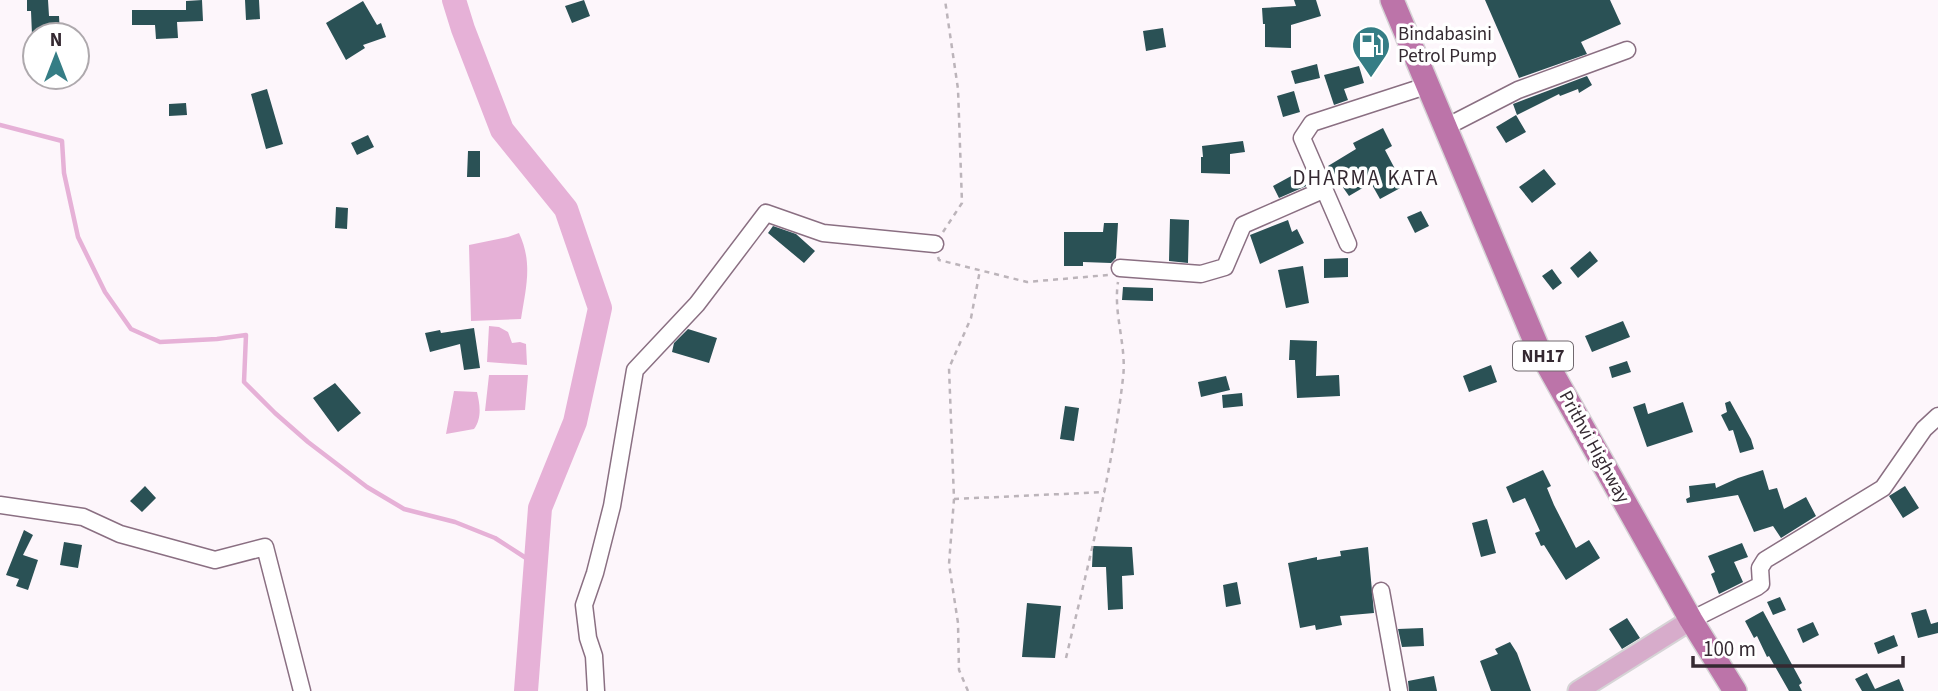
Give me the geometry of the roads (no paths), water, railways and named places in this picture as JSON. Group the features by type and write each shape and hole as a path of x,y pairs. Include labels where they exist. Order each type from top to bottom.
{"highway":[{"name":"Prithvi Highway","path":"1392,0 1537,346 1691,620 1735,691"}],"main road":[{"path":"1577,691 1691,620"}],"street":[{"path":"1444,128 1518,89 1627,50"},
{"path":"1348,244 1301,138 1312,123 1426,86"},
{"path":"1120,268 1201,274 1225,267 1243,225 1323,191"},
{"path":"596,691 594,656 588,638 584,605 596,573 612,506 635,370 697,304 766,213 823,233 936,244"},
{"path":"1691,620 1757,587 1760,584 1760,568 1765,560 1883,488 1924,429 1938,416"},
{"path":"0,506 83,517 120,534 215,560 265,547 302,691"},
{"path":"1381,591 1399,691"}],"waterway":[{"path":"454,0 502,130 566,209 600,308 575,422 540,508 526,691"},
{"path":"0,125 62,141 64,173 78,237 105,292 131,329 160,342 246,335 244,382 275,413 367,487 404,509 455,522 495,538 526,558 534,596"}],"place":[{"name":"Bindabasini Petrol Pump","path":"1371,79"}],"district":[{"name":"DHARMA KATA","path":"1366,178"}]}
